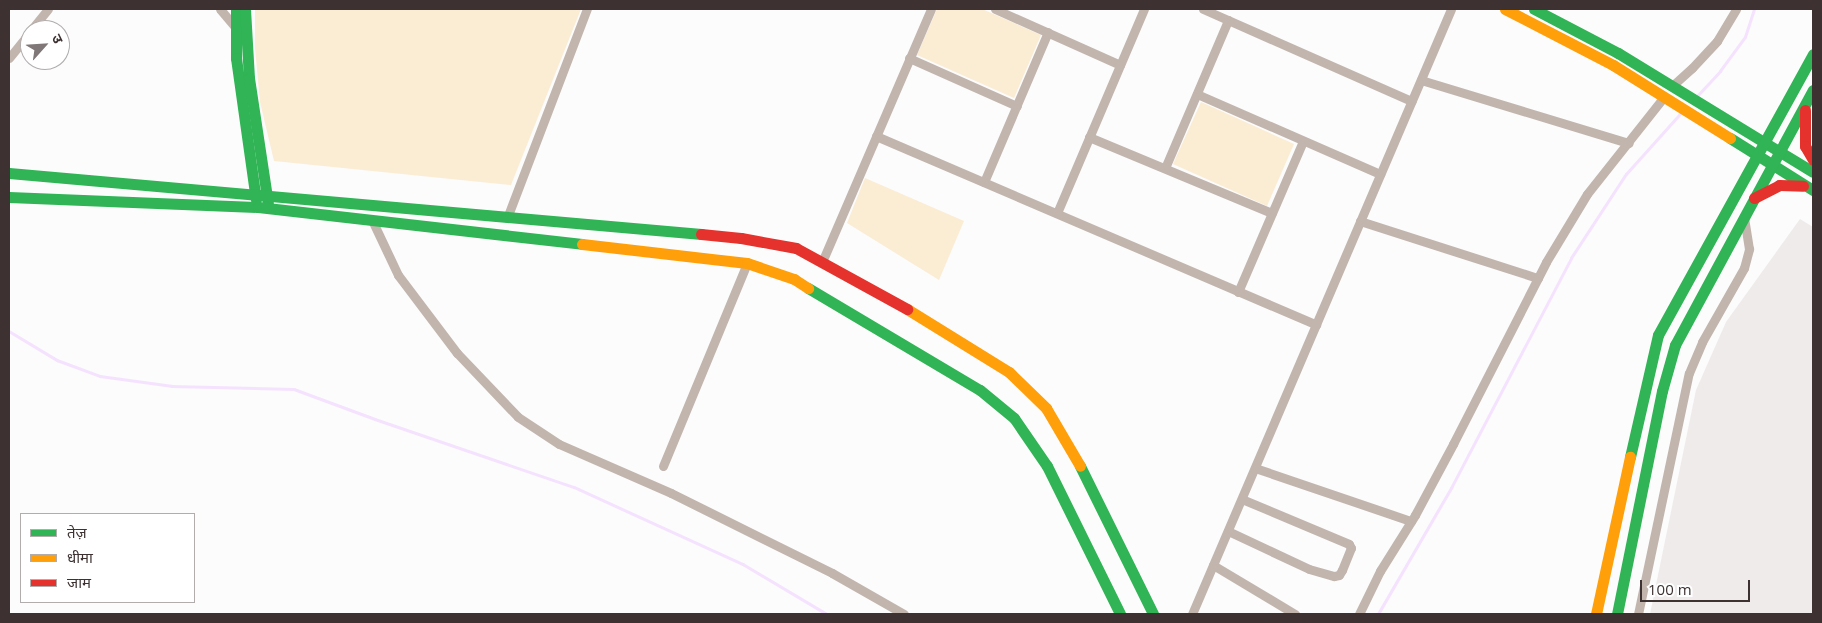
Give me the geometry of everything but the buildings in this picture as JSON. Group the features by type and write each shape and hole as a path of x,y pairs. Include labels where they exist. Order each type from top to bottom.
{"main road":[{"path":"236,9 236,58 263,208"},
{"path":"245,9 249,78 261,195"},
{"path":"1505,9 1613,65 1812,189"},
{"path":"1534,9 1618,53 1813,172"},
{"path":"1596,614 1640,408 1658,335 1813,54"},
{"path":"1617,614 1662,391 1675,345 1813,90"},
{"path":"1805,106 1805,146 1813,160"},
{"path":"9,173 741,238 796,248 894,301 1009,372 1046,408 1075,457 1153,614"},
{"path":"1754,198 1779,185 1792,184 1812,189"},
{"path":"9,197 263,208 747,263 794,279 980,390 1014,418 1047,466 1120,614"}],"street":[{"path":"40,20 48,9"},
{"path":"220,9 235,27"},
{"path":"506,218 587,9"},
{"path":"822,262 931,9"},
{"path":"995,9 1120,65"},
{"path":"1057,213 1144,9"},
{"path":"1203,9 1412,101"},
{"path":"1192,614 1451,9"},
{"path":"1676,89 1717,41 1736,9"},
{"path":"1165,168 1228,20"},
{"path":"984,182 1048,32"},
{"path":"9,58 20,44"},
{"path":"909,58 1017,106"},
{"path":"1421,80 1629,143"},
{"path":"1197,94 1380,174"},
{"path":"1359,614 1380,571 1411,521 1538,278 1587,194 1668,100"},
{"path":"876,136 1316,325"},
{"path":"1090,137 1272,213"},
{"path":"1238,292 1303,141"},
{"path":"1638,614 1689,373 1702,342 1744,268 1749,248 1744,216"},
{"path":"372,220 398,275 457,353 518,417 559,444 672,493 832,573 904,614"},
{"path":"1360,221 1538,278"},
{"path":"663,466 747,263"},
{"path":"1255,468 1411,521"},
{"path":"1228,531 1309,569 1334,576 1339,575 1342,570 1351,548 1350,544 1242,498"},
{"path":"1213,565 1295,614"}],"shaded area":[{"path":"255,9 581,9 511,185 274,161 260,102 255,48"},
{"path":"937,9 982,9 1041,35 1014,98 917,55"},
{"path":"1201,102 1294,144 1267,206 1173,164"},
{"path":"865,178 964,221 939,280 847,223"},
{"path":"1800,219 1813,227 1813,614 1650,614 1696,390 1726,322"}],"waterway":[{"path":"1697,96 1720,71 1745,37 1754,9"},
{"path":"1378,614 1451,488 1571,258 1626,174 1681,113"},
{"path":"9,331 57,360 100,376 172,386 294,389 375,419 574,487 743,564 827,614"}],"traffic: fast":[{"path":"236,9 236,58 256,200"},
{"path":"245,9 249,78 268,203"},
{"path":"1534,9 1618,53 1813,172"},
{"path":"1630,457 1658,335 1813,54"},
{"path":"1617,614 1662,391 1675,345 1813,90"},
{"path":"1730,138 1813,190"},
{"path":"9,173 701,234"},
{"path":"9,197 258,207 582,244"},
{"path":"808,288 980,390 1014,418 1047,466 1120,614"},
{"path":"1080,466 1153,614"}],"traffic: slow":[{"path":"1505,9 1613,65 1730,138"},
{"path":"582,244 747,263 794,279 808,288"},
{"path":"907,309 1009,372 1046,408 1080,466"},
{"path":"1596,614 1630,457"}],"traffic: jam":[{"path":"1805,110 1805,146 1813,160"},
{"path":"1754,198 1779,185 1803,186"},
{"path":"701,234 741,238 796,248 907,309"}]}
